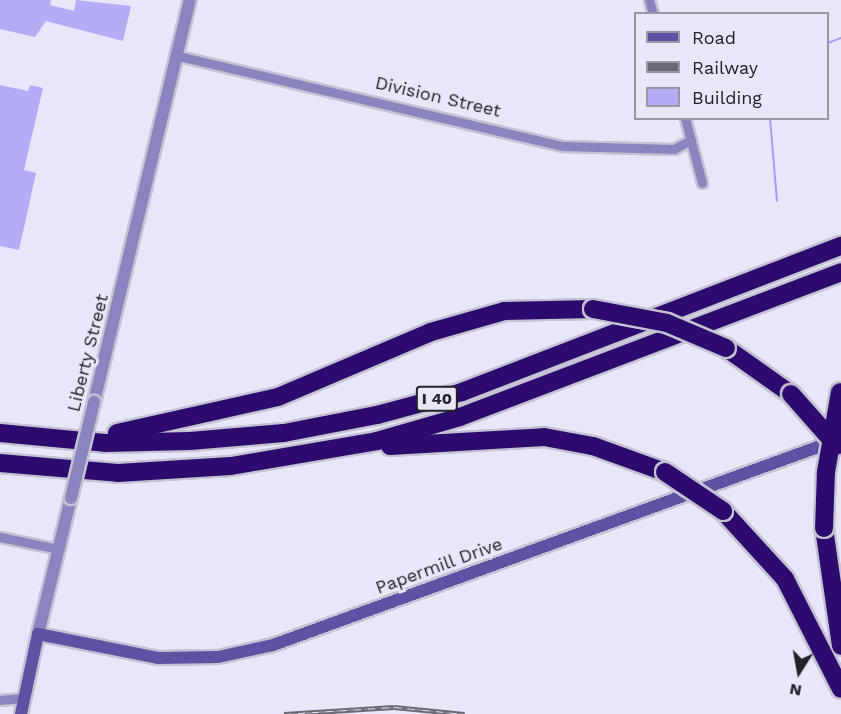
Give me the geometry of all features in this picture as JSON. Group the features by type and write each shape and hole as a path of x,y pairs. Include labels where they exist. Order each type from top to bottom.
{"highway":[{"name":"I 40","path":"5,433 105,442 190,441 284,433 377,415 462,392 841,246"},
{"name":"I 40","path":"0,463 118,473 296,455 377,441 460,417 841,272"},
{"path":"5,433 126,433 278,397 431,332 504,311 593,309 667,323 726,348 791,394 841,452"},
{"path":"840,390 826,472 824,528 841,646"},
{"path":"296,455 490,437 544,437 593,446 665,472 723,511 785,579 841,689"}],"main road":[{"name":"Papermill Drive","path":"38,634 158,658 218,657 273,645 841,438"},
{"name":"Liberty Street","path":"21,714 38,634"}],"street":[{"name":"Liberty Street","path":"38,634 190,0"},
{"name":"Division Street","path":"178,56 563,146 674,149 692,140"},
{"path":"686,120 702,183"},
{"path":"0,537 58,549"},
{"path":"0,700 25,698"}],"building":[{"path":"0,0 51,0 50,5 74,11 76,0 131,6 123,41 46,21 35,37 0,29"},
{"path":"0,85 28,91 30,85 43,88 24,170 36,173 19,250 0,246"}],"waterway":[{"path":"829,43 841,38"},
{"path":"770,120 777,201"}],"railway":[{"path":"284,714 394,707 465,714"}]}
